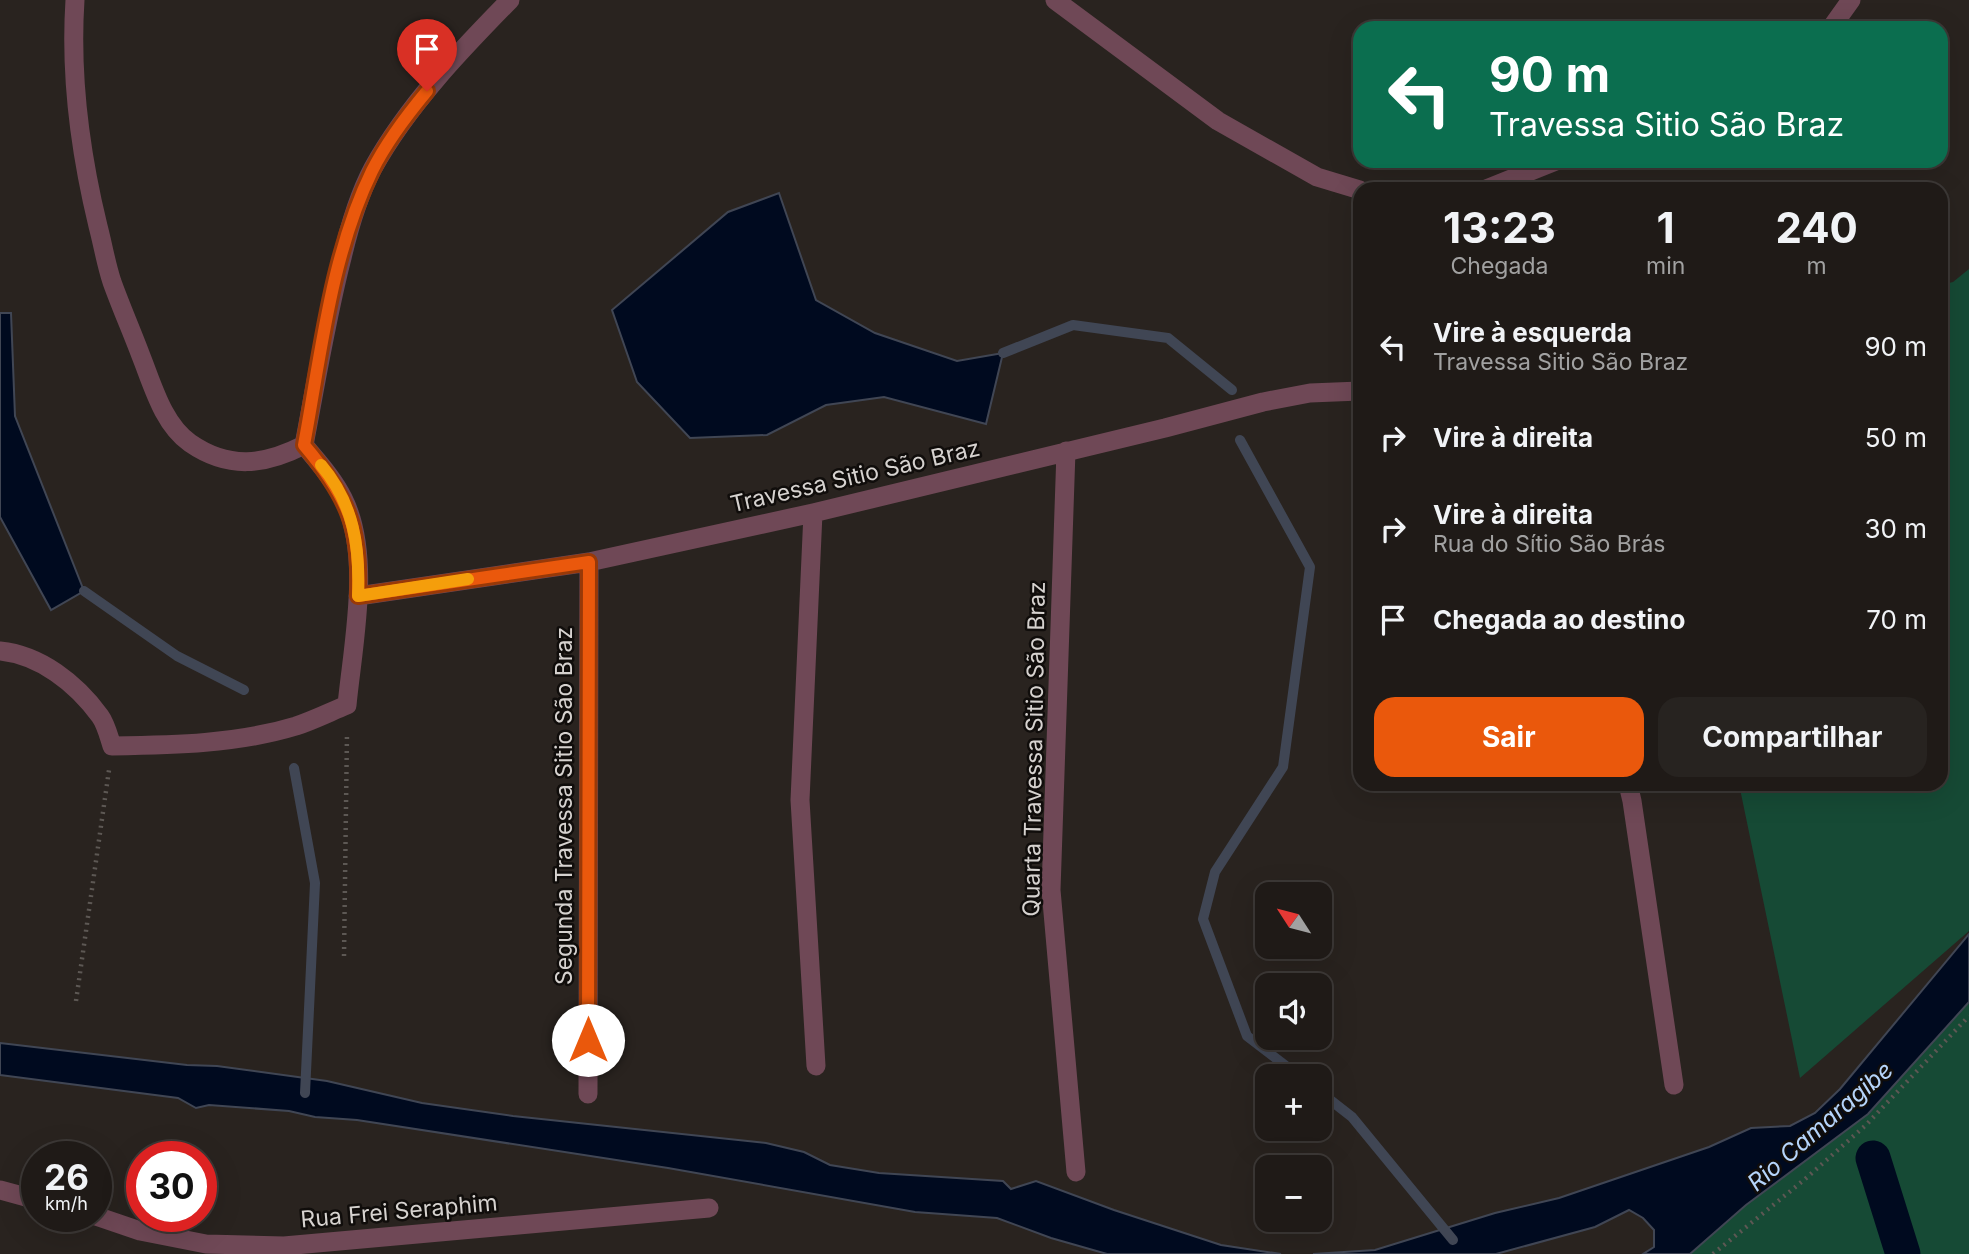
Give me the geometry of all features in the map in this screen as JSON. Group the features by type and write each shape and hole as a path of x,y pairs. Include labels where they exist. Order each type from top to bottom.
{"street":[{"path":"75,0 73,28 76,104 88,183 112,281 167,418 189,442 220,459 250,463 278,458 304,445"},
{"path":"304,445 333,293 350,226 373,169 413,108 468,43 510,0"},
{"path":"1055,0 1217,121 1317,177 1353,188"},
{"path":"1836,21 1851,0"},
{"path":"1504,182 1538,168"},
{"name":"Travessa Sitio São Braz","path":"358,596 589,562 813,513 1263,402 1311,393 1353,391"},
{"path":"0,651 19,653 51,668 80,693 101,717 112,746 181,744 241,738 296,726 347,705 358,596 359,563 354,530 343,499 326,471 304,445"},
{"name":"Quarta Travessa Sitio São Braz","path":"1066,451 1051,890 1076,1172"},
{"path":"813,513 800,800 816,1066"},
{"name":"Segunda Travessa Sitio São Braz","path":"588,1094 589,562"},
{"path":"1630,791 1674,1085"},
{"path":"0,1190 21,1196"},
{"name":"Rua Frei Seraphim","path":"112,1221 140,1231 206,1244 284,1246 709,1208"}],"path":[{"path":"344,956 347,705"},
{"path":"76,1001 112,746"},
{"path":"1713,1254 1866,1125 1969,1016"}],"green space":[{"path":"1969,269 1969,931 1800,1078 1740,791 1948,791 1948,283"},
{"path":"1969,1002 1969,1254 1690,1254 1746,1205 1868,1114"}],"water":[{"path":"779,193 816,300 875,333 957,361 1003,353 986,424 884,397 826,405 767,435 690,438 637,382 612,310 728,212"},
{"path":"0,313 11,313 15,416 84,591 51,610 0,517"},
{"name":"Rio Camaragibe","path":"1969,934 1969,1002 1868,1114 1746,1205 1690,1254 1643,1254 1654,1247 1654,1230 1643,1218 1629,1210 1595,1227 1496,1254 1313,1254 1375,1250 1495,1213 1559,1198 1709,1147 1751,1128 1790,1126 1815,1113 1840,1089"},
{"path":"0,1043 187,1065 217,1066 327,1081 422,1103 513,1116 766,1143 804,1152 830,1165 879,1173 1003,1181 1011,1189 1036,1181 1221,1245 1281,1254 1107,1254 1051,1238 997,1218 915,1212 668,1168 357,1120 209,1105 196,1108 178,1098 0,1075"}],"waterway":[{"path":"1003,353 1073,325 1168,338 1232,390"},
{"path":"1240,440 1310,567 1283,767 1215,872 1203,919 1247,1036 1283,1064"},
{"path":"84,591 177,656 244,690"},
{"path":"294,768 315,883 305,1093"},
{"path":"1332,1101 1352,1117 1453,1240"},
{"path":"1873,1158 1903,1254"}],"slow traffic":[{"path":"321,465 343,499 354,530 359,563 358,596 468,579"}],"route":[{"path":"427,91 373,169 350,226 333,293 304,445 326,471 343,499 354,530 359,563 358,596 589,562 588,1040"}]}
